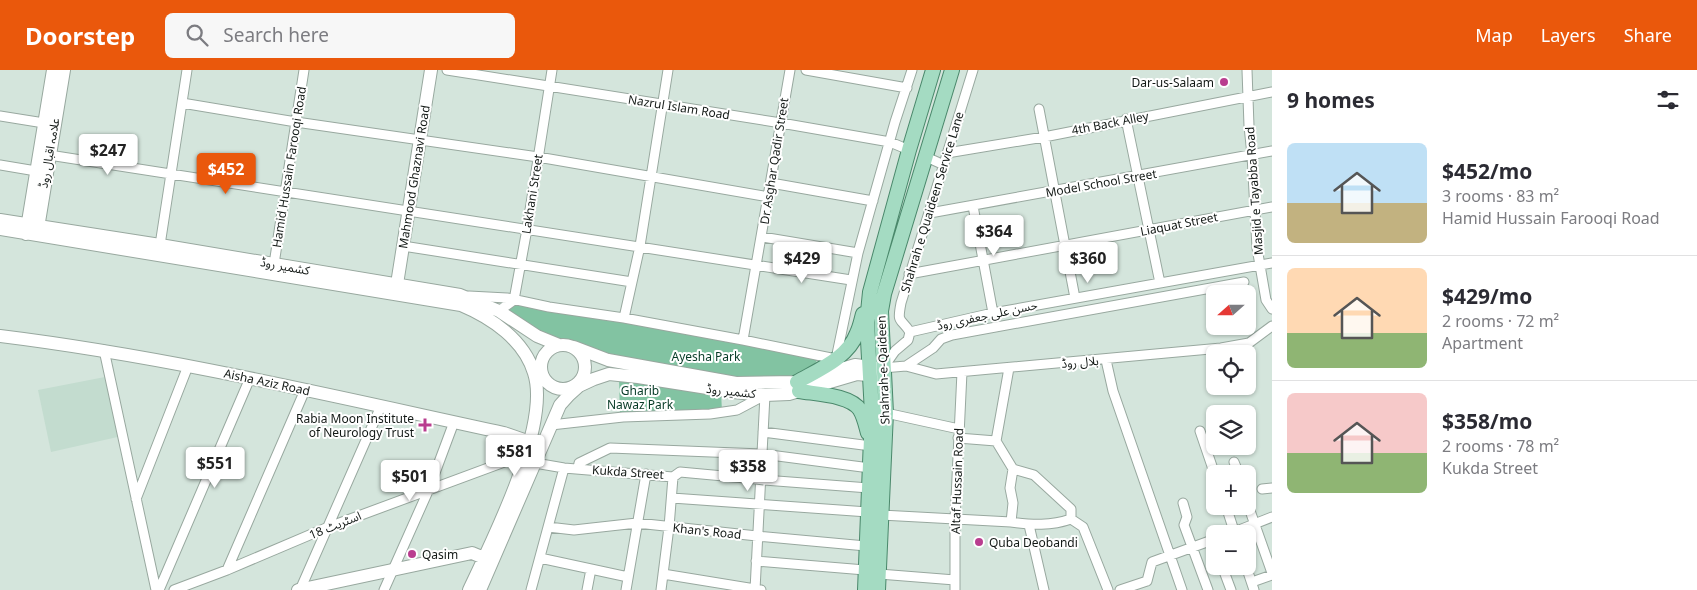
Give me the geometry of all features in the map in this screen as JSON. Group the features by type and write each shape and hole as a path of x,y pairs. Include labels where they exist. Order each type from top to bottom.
{"main road":[{"name":"علامہ اقبال روڈ","path":"32,231 41,172 44,123 53,70"},
{"name":"علامہ اقبال روڈ","path":"41,172 49,155 64,70"},
{"name":"Mahmood Ghaznavi Road","path":"397,284 431,70"},
{"name":"Shahrah-e-Qaideen","path":"865,590 872,572 874,514 886,412 866,322 870,292 933,70"},
{"name":"Shahrah-e-Qaideen","path":"878,590 866,546 874,514 869,488 872,413 870,394 876,372 881,311 884,294 924,156 952,70"},
{"name":"کشمیر روڈ","path":"0,220 32,231 461,305 490,319 501,328 539,374"},
{"name":"کشمیر روڈ","path":"0,229 160,245 460,295 499,311 537,336 559,345"},
{"path":"798,387 836,360 848,348 857,335 870,292"},
{"name":"Aisha Aziz Road","path":"0,336 104,350 188,366 504,433 531,453"},
{"path":"470,590 531,453 584,374 584,358 574,347 566,344 559,345 545,352 541,360 531,453 480,590"},
{"name":"کشمیر روڈ","path":"574,347 608,360 727,382 798,387 857,374 876,372"},
{"name":"کشمیر روڈ","path":"573,389 609,374 727,392 765,395 789,394 798,387 855,365 876,372"},
{"path":"539,374 552,386 559,389 573,389"},
{"path":"798,387 852,402 860,410 871,446"},
{"path":"299,590 472,553 484,558"}],"street":[{"path":"160,245 187,70"},
{"name":"Hamid Hussain Farooqi Road","path":"274,264 304,70"},
{"name":"Nazrul Islam Road","path":"447,70 781,123 890,142 909,150"},
{"name":"Lakhani Street","path":"514,300 552,70"},
{"path":"624,318 640,246 668,70"},
{"name":"Dr Asghar Qadir Street","path":"743,340 790,70"},
{"path":"806,70 907,88"},
{"path":"460,295 514,300 624,318 743,340 836,360 858,253 912,70"},
{"name":"Shahrah e Quaideen Service Lane","path":"910,332 900,321 898,315 973,70"},
{"name":"Masjid e Tayabba Road","path":"1247,70 1257,248 1266,300 1272,310"},
{"name":"4th Back Alley","path":"947,153 1272,92"},
{"path":"182,103 419,141 538,157 769,197"},
{"path":"1039,110 1076,298"},
{"path":"0,116 44,123"},
{"path":"1126,119 1160,283"},
{"name":"Model School Street","path":"930,213 1272,152"},
{"path":"49,155 851,280"},
{"path":"924,156 944,164"},
{"path":"0,165 41,172"},
{"path":"771,183 874,201"},
{"path":"973,206 993,313"},
{"name":"Liaquat Street","path":"909,274 1272,207"},
{"path":"762,237 858,253"},
{"path":"403,246 632,282"},
{"name":"حسن علی جعفری روڈ","path":"910,332 993,313 1272,263"},
{"path":"906,366 933,348 941,339 952,335 1244,282"},
{"path":"499,311 514,300"},
{"path":"935,326 941,339"},
{"name":"بلال روڈ","path":"876,372 906,366 936,374 1106,360 1221,348 1249,343 1272,326"},
{"path":"876,372 908,340 910,332"},
{"path":"104,350 157,590"},
{"path":"1106,360 1113,391 1182,590"},
{"path":"136,500 188,366"},
{"path":"1009,368 996,441 998,446 1013,469 1036,476 1071,509 1071,519"},
{"name":"Altaf Hussain Road","path":"954,590 955,520 962,372"},
{"path":"157,590 250,378"},
{"path":"227,570 305,390"},
{"path":"551,425 623,418 710,414 737,410 765,395"},
{"path":"754,590 765,395"},
{"path":"299,590 381,406"},
{"path":"886,412 959,434 996,441"},
{"path":"384,590 429,489 454,422"},
{"path":"1200,431 1212,465"},
{"path":"763,432 871,446"},
{"path":"578,469 579,463 610,448 762,454 870,468"},
{"name":"اسٹریٹ 18","path":"174,590 326,528 531,453"},
{"name":"Kukda Street","path":"531,453 564,468 673,476 680,472 869,488"},
{"path":"531,590 564,468"},
{"path":"1011,522 1013,503 1010,488 1013,469"},
{"path":"626,590 646,474"},
{"path":"661,590 673,476"},
{"path":"1262,489 1272,488"},
{"path":"672,498 955,520 1011,522 1029,525 1050,524 1071,519 1083,527 1108,590"},
{"path":"1183,503 1187,517 1184,525 1208,590"},
{"path":"1251,515 1272,574 1253,586"},
{"path":"1254,524 1272,517"},
{"name":"Khan's Road","path":"548,527 574,530 638,523 866,546"},
{"path":"1029,525 1044,590"},
{"path":"1150,590 1147,581 1152,562 1206,543"},
{"path":"540,558 628,577"},
{"path":"756,561 955,580"},
{"path":"587,590 591,569"},
{"path":"663,574 761,590"},
{"path":"1225,575 1231,590"},
{"path":"1120,590 1147,581"}],"shaded area":[{"path":"110,376 122,436 51,452 38,390"}],"green space":[{"name":"Ayesha Park","path":"514,300 820,356 814,365 782,383 608,360 566,344 559,345 499,311"},
{"name":"Gharib Nawaz Park","path":"619,375 721,391 722,412 620,418"}],"place":[{"name":"Dar-us-Salaam","path":"1224,82"},
{"name":"Rabia Moon Institute of Neurology Trust","path":"425,425"},
{"name":"Quba Deobandi","path":"979,542"},
{"name":"Qasim","path":"412,554"}]}
